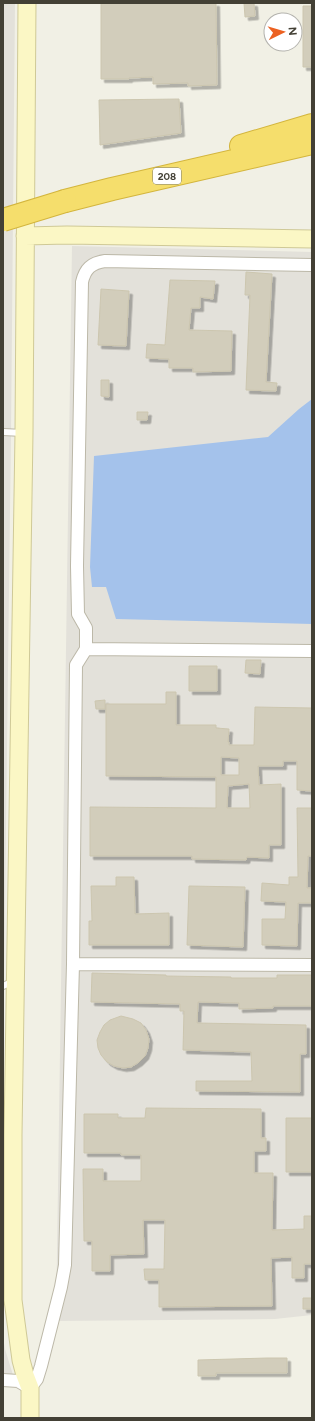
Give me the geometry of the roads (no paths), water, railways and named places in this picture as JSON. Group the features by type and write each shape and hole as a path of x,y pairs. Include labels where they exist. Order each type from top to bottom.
{"highway":[{"path":"112,189 266,138 312,125"},
{"name":"208","path":"3,220 112,189 312,143"},
{"path":"222,164 312,151"}],"street":[{"path":"27,3 24,433 9,983 13,1135 13,1300 21,1360 30,1388 30,1418"},
{"path":"25,236 66,235 312,239"},
{"path":"30,1388 37,1379 41,1366 62,1287 65,1265 73,964 76,665 86,649 86,628 78,614 77,566 82,282 87,269 92,265 105,261 312,265"},
{"path":"86,649 312,651"},
{"path":"73,964 312,965"},
{"path":"3,1380 18,1381 30,1388"}],"lane":[{"path":"3,432 24,433"}],"water":[{"path":"312,399 312,624 116,619 106,587 92,587 90,567 94,456 268,437"}]}
